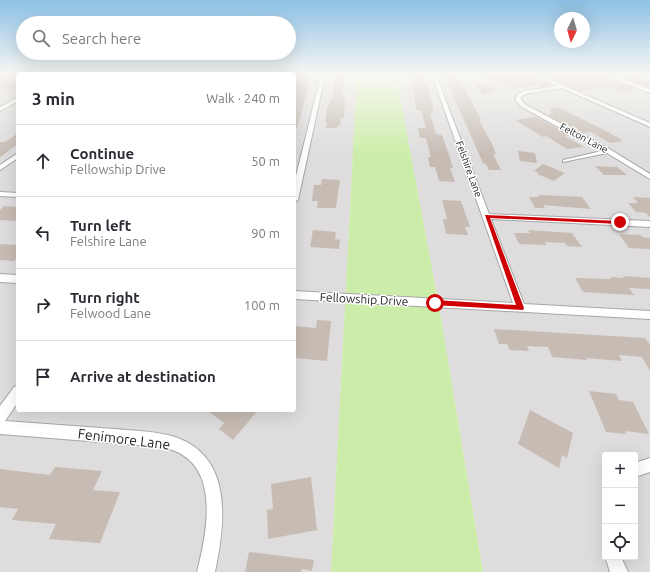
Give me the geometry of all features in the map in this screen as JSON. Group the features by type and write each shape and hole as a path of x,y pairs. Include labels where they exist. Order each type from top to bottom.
{"street":[{"path":"0,109 13,102"},
{"path":"296,191 317,102"},
{"name":"Felshire Lane","path":"444,102 520,308"},
{"name":"Felton Lane","path":"520,102 526,108 633,164 650,177"},
{"path":"596,102 650,125"},
{"path":"564,161 609,151"},
{"path":"0,168 16,156"},
{"path":"0,194 16,195"},
{"path":"487,216 650,224"},
{"path":"0,278 16,279"},
{"name":"Fellowship Drive","path":"296,295 650,315"},
{"path":"0,417 16,394"},
{"name":"Fenimore Lane","path":"0,427 151,439 174,444 184,448 192,454 206,471 213,495 213,537 206,572"},
{"path":"638,469 650,466"},
{"path":"615,560 619,572"}],"shaded area":[{"path":"0,102 16,102 16,412 296,412 296,102 356,102 331,572 0,572"},
{"path":"401,102 650,102 650,572 483,572 440,312"}],"green space":[{"path":"356,102 401,102 440,312 483,572 331,572"}],"building":[{"path":"296,102 305,102 297,128"},
{"path":"329,102 345,102 344,118 341,118 340,126 337,126 337,128 326,128 327,122 325,122"},
{"path":"415,102 432,102 434,110 432,109 433,114 430,113 436,134 442,135 453,168 450,168 455,182 439,181 435,167 430,167 428,157 431,157 426,138 420,138 418,128 426,128 421,110 416,110"},
{"path":"456,102 472,102 471,103 481,120 479,120 492,144 496,154 493,154 501,170 489,170 486,164 483,163"},
{"path":"558,107 623,141 610,143 591,132 583,133 547,115 551,114 550,108"},
{"path":"536,117 570,135 565,136 584,147 567,149 546,136 543,137 515,120"},
{"path":"16,134 16,145 0,157 0,142 5,142"},
{"path":"518,151 535,153 537,163 520,161"},
{"path":"543,164 565,173 554,181 537,174 539,173 534,171"},
{"path":"595,166 617,167 627,175 604,175"},
{"path":"322,179 340,180 336,208 317,208 318,201 312,201 314,185 321,185"},
{"path":"538,195 582,197 591,209 543,205 545,208 535,208 529,197 539,197"},
{"path":"633,197 650,198 650,217 646,213 636,212 628,203 638,203"},
{"path":"442,200 461,201 470,227 465,227 468,235 446,234 443,219 447,219"},
{"path":"4,206 16,207 16,221 0,220 0,210"},
{"path":"313,230 336,232 335,239 340,240 339,249 310,247"},
{"path":"528,230 572,233 582,247 567,246 565,243 545,242 546,245 519,244 514,233 530,233"},
{"path":"619,234 641,235 642,237 650,238 650,249 629,248"},
{"path":"0,244 16,245 16,259 14,261 0,260"},
{"path":"623,276 650,278 650,289 629,288 634,295 583,292 575,278 611,279 610,277 624,278"},
{"path":"317,320 331,321 327,361 296,358 296,326 316,328"},
{"path":"494,329 645,338 650,345 650,371 642,357 619,355 622,361 586,358 587,360 552,357 548,347 527,346 529,351 510,350 507,344 499,344"},
{"path":"589,391 616,394 619,400 633,402 649,434 625,431 626,434 606,432"},
{"path":"530,410 573,433 567,458 562,455 559,468 518,444"},
{"path":"210,412 256,412 233,440 219,429 224,423"},
{"path":"55,467 102,471 93,490 120,492 100,543 49,539 56,524 12,520 18,509 0,507 0,469 50,475"},
{"path":"311,477 317,530 268,539 267,510 273,509 271,484"},
{"path":"249,552 314,560 312,571 301,569 301,572 245,572"}],"route":[{"path":"435,303 520,308 487,216 620,222"}]}
